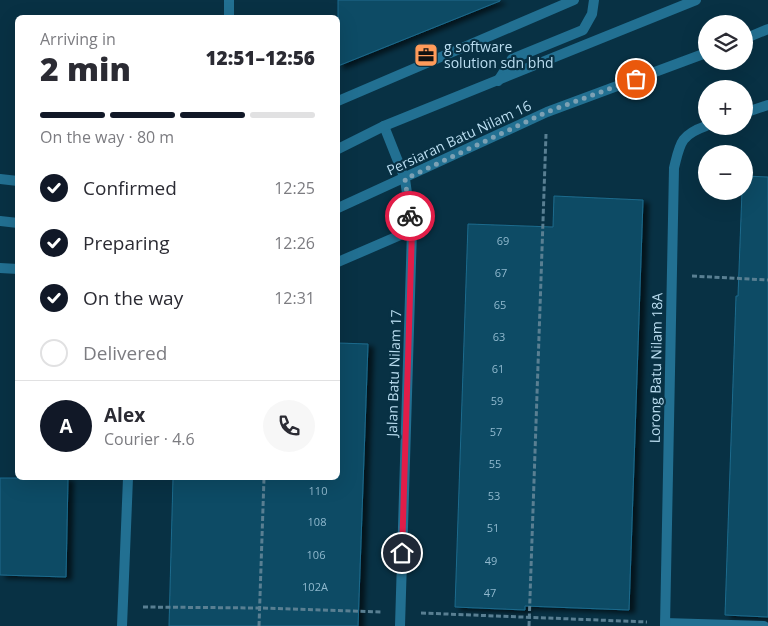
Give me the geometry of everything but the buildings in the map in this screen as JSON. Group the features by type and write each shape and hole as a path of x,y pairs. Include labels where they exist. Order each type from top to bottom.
{"street":[{"path":"229,0 229,15"},
{"path":"340,100 574,0"},
{"path":"498,81 512,59 583,30 592,14 594,0"},
{"path":"340,148 384,126 696,0"},
{"path":"753,35 768,29"},
{"name":"Persiaran Batu Nilam 16","path":"340,207 405,179 547,112 698,56"},
{"path":"753,110 768,105"},
{"name":"Jalan Batu Nilam 17","path":"384,126 405,179 412,230 400,626"},
{"name":"Lorong Batu Nilam 18A","path":"665,624 674,168 681,142 698,129"},
{"path":"0,179 15,182"},
{"path":"0,221 15,223"},
{"path":"340,261 412,230"},
{"path":"0,268 15,269"},
{"path":"122,626 128,480"},
{"path":"665,624 764,626"}],"path":[{"path":"529,626 547,112"},
{"path":"672,275 768,280"},
{"path":"259,626 264,480"}],"way so far":[{"path":"410,216 405,179 547,112 636,79"}],"place":[{"name":"g software solution sdn bhd","path":"426,55"}],"route":[{"path":"402,553 412,230 410,216"}]}
